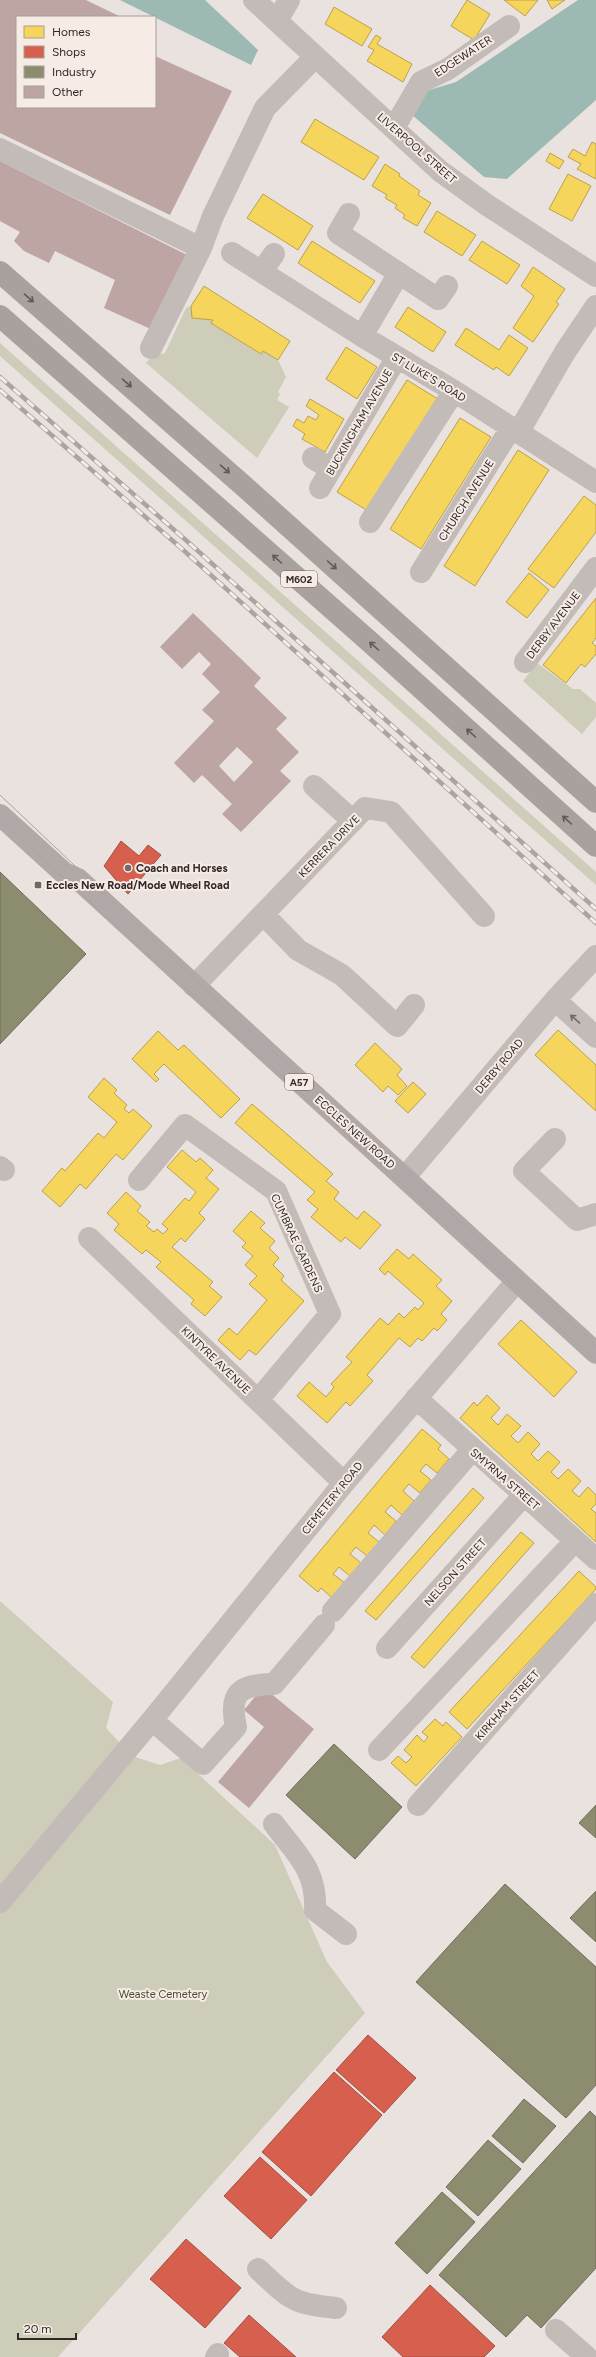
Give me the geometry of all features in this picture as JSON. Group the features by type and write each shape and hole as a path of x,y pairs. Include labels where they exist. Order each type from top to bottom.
{"highway":[{"name":"M602","path":"0,272 252,494 596,802"},
{"name":"M602","path":"0,316 358,631 596,846"}],"main road":[{"name":"ECCLES NEW ROAD","path":"0,798 70,864 78,880"},
{"name":"ECCLES NEW ROAD","path":"0,815 64,872 78,880 596,1353"}],"street":[{"name":"LIVERPOOL STREET","path":"254,0 446,175 487,205 593,268"},
{"path":"277,22 289,0"},
{"name":"EDGEWATER","path":"394,128 421,82 448,69 509,26"},
{"path":"151,348 201,248 213,216 265,108 315,57"},
{"path":"0,149 201,248"},
{"path":"349,214 338,233 438,299 446,286"},
{"name":"ST LUKE'S ROAD","path":"232,253 362,336 454,391 596,482"},
{"path":"262,271 274,254"},
{"path":"362,336 399,273"},
{"name":"CHURCH AVENUE","path":"421,572 596,306"},
{"name":"BUCKINGHAM AVENUE","path":"320,488 322,464 397,357"},
{"path":"370,522 454,391"},
{"name":"DERBY AVENUE","path":"525,662 596,568"},
{"path":"314,786 353,821"},
{"name":"KERRERA DRIVE","path":"194,986 365,808 391,812 484,916"},
{"path":"263,914 298,950 342,975 398,1026 414,1005"},
{"name":"DERBY ROAD","path":"405,1177 555,1000 596,956"},
{"path":"555,1000 596,1037"},
{"name":"CUMBRAE GARDENS","path":"139,1180 185,1125 276,1191 330,1314 258,1400"},
{"path":"554,1139 524,1171 577,1220 596,1214"},
{"name":"KINTYRE AVENUE","path":"88,1238 344,1483"},
{"name":"CEMETERY ROAD","path":"0,1902 152,1720 344,1483 517,1281"},
{"name":"SMYRNA STREET","path":"416,1398 596,1560"},
{"path":"152,1720 203,1764 236,1728 232,1709 236,1698 244,1688 253,1684 274,1684 472,1450"},
{"name":"NELSON STREET","path":"387,1648 524,1495"},
{"path":"379,1750 575,1541"},
{"name":"KIRKHAM STREET","path":"418,1805 596,1604"},
{"path":"274,1824 310,1873 315,1889 315,1910 346,1934"},
{"path":"258,2269 286,2295 300,2303 336,2308"},
{"path":"556,2330 587,2357"},
{"path":"592,2357 596,2352"}],"green space":[{"path":"191,306 193,318 213,320 212,323 260,354 263,351 278,360 286,377 278,392 280,394 277,400 289,407 257,458 146,363 152,356 165,353 186,308"},
{"path":"0,343 596,872 596,885 0,356"},
{"path":"537,663 573,689 580,689 596,703 596,717 582,734 523,681"},
{"name":"Weaste Cemetery","path":"0,1601 113,1702 106,1728 132,1756 160,1765 181,1758 275,1845 327,1962 365,2013 58,2357 0,2357"}],"water":[{"path":"120,0 205,0 258,50 251,65 156,18 156,16 152,16"},
{"path":"578,0 596,0 596,100 507,179 484,177 411,114 426,91 456,82"}],"building: Homes":[{"path":"467,0 490,14 474,40 451,26"},
{"path":"504,0 538,0 525,16"},
{"path":"547,0 565,0 552,9"},
{"path":"334,7 372,29 362,46 325,24"},
{"path":"376,35 381,38 377,44 412,64 403,82 367,61 374,50 368,47"},
{"path":"315,119 379,157 364,180 301,142"},
{"path":"592,142 596,144 596,179 577,169 581,164 568,157 573,149 585,156"},
{"path":"550,153 564,161 559,169 546,161"},
{"path":"385,164 400,174 399,176 420,191 418,195 431,203 417,226 403,218 405,215 395,208 397,205 385,198 387,195 372,186"},
{"path":"568,174 591,186 572,221 549,209"},
{"path":"263,194 313,226 298,250 247,218"},
{"path":"437,211 476,235 462,256 424,232"},
{"path":"312,241 375,281 360,303 298,263"},
{"path":"482,241 520,265 507,284 469,260"},
{"path":"533,267 565,289 556,302 559,304 533,342 513,328 534,296 521,286"},
{"path":"204,286 290,341 278,360 263,351 261,354 211,323 213,320 192,318 191,306"},
{"path":"408,307 446,332 433,352 395,327"},
{"path":"466,328 499,350 509,335 528,348 509,376 496,367 494,370 455,345"},
{"path":"346,347 377,367 357,399 326,379"},
{"path":"407,380 438,399 368,511 337,492"},
{"path":"310,399 344,419 325,452 302,439 305,434 293,426 297,419 304,423 308,416 316,420 319,415 306,406"},
{"path":"460,418 491,437 421,549 390,529"},
{"path":"518,450 549,470 475,586 444,566"},
{"path":"584,496 596,505 596,532 554,588 528,569"},
{"path":"529,573 549,590 527,618 506,602"},
{"path":"596,598 596,638 592,643 596,646 596,654 585,667 581,664 566,683 543,665"},
{"path":"558,1030 596,1065 596,1111 535,1055"},
{"path":"158,1031 178,1050 184,1045 240,1099 221,1118 164,1064 154,1074 159,1079 156,1082 132,1059"},
{"path":"375,1043 402,1069 397,1075 407,1086 398,1095 388,1086 383,1092 355,1065"},
{"path":"104,1078 117,1090 114,1093 127,1105 124,1109 129,1113 133,1109 152,1126 123,1160 116,1154 86,1189 80,1184 60,1207 42,1191 62,1168 65,1171 98,1133 104,1138 117,1122 88,1097"},
{"path":"413,1082 426,1094 408,1113 395,1101"},
{"path":"252,1104 333,1174 326,1181 339,1192 334,1199 357,1219 364,1211 381,1225 360,1249 345,1237 341,1242 311,1217 318,1209 307,1200 315,1192 235,1123"},
{"path":"182,1150 196,1162 200,1158 213,1170 206,1178 219,1189 199,1213 205,1219 185,1242 181,1238 172,1247 213,1282 209,1286 222,1297 205,1316 191,1304 194,1300 156,1267 161,1262 146,1250 142,1254 114,1230 119,1224 107,1213 126,1192 141,1206 137,1211 150,1222 146,1226 154,1232 157,1229 163,1234 168,1229 162,1224 185,1198 189,1201 196,1192 167,1167"},
{"path":"251,1211 265,1223 260,1228 275,1241 269,1248 279,1258 273,1265 284,1276 281,1280 304,1301 256,1355 249,1350 240,1360 218,1340 229,1328 237,1335 267,1300 249,1284 257,1276 245,1265 253,1256 242,1247 246,1243 233,1231"},
{"path":"397,1249 409,1259 413,1254 442,1280 436,1286 452,1301 441,1314 447,1320 437,1331 434,1328 422,1341 418,1338 410,1347 399,1338 367,1375 373,1381 350,1406 346,1402 327,1423 297,1396 309,1382 326,1397 334,1387 331,1384 352,1362 346,1357 380,1318 388,1325 399,1313 404,1318 415,1307 418,1310 424,1303 388,1271 385,1275 379,1269"},
{"path":"521,1320 577,1372 554,1397 498,1344"},
{"path":"487,1395 500,1408 491,1418 498,1425 507,1414 521,1426 511,1436 518,1443 528,1432 540,1444 531,1454 538,1461 548,1451 560,1462 551,1472 558,1479 568,1469 581,1481 572,1491 579,1497 588,1487 596,1495 596,1504 591,1509 596,1513 596,1542 460,1418 474,1402 477,1406"},
{"path":"422,1429 441,1445 438,1449 449,1459 437,1473 426,1464 420,1471 431,1480 420,1493 409,1484 403,1491 414,1501 402,1515 391,1505 385,1512 396,1521 385,1535 374,1525 368,1533 379,1542 367,1556 356,1547 350,1554 361,1563 350,1576 339,1567 333,1574 345,1583 332,1598 321,1588 318,1592 299,1576"},
{"path":"473,1488 484,1498 376,1620 365,1611"},
{"path":"521,1532 534,1543 424,1668 411,1657"},
{"path":"579,1571 596,1587 596,1589 467,1729 449,1712"},
{"path":"435,1719 443,1726 446,1722 462,1737 416,1786 391,1763 398,1756 406,1763 412,1757 404,1750 417,1735 424,1742 428,1737 422,1732"}],"building: Shops":[{"name":"Coach and Horses","path":"121,841 139,856 148,845 161,855 128,894 104,866"},
{"path":"368,2035 416,2078 384,2113 336,2070"},
{"path":"334,2072 382,2115 311,2196 262,2152"},
{"path":"260,2157 307,2200 271,2239 224,2196"},
{"path":"186,2239 241,2288 205,2328 150,2279"},
{"path":"430,2285 495,2346 484,2357 403,2357 382,2337"},
{"path":"249,2315 296,2357 240,2357 224,2343"}],"building: Industry":[{"path":"0,872 86,954 0,1044"},
{"path":"334,1744 402,1807 355,1859 286,1795"},
{"path":"596,1805 596,1838 579,1823"},
{"path":"505,1884 596,1967 596,2085 566,2118 416,1982"},
{"path":"596,1891 596,1942 570,1918"},
{"path":"524,2099 556,2126 523,2163 492,2136"},
{"path":"590,2111 596,2117 596,2268 541,2328 527,2315 506,2337 439,2275"},
{"path":"488,2140 521,2169 478,2216 446,2187"},
{"path":"442,2192 475,2222 427,2274 395,2243"}],"building: Other":[{"path":"0,0 86,0 119,16 16,16 16,108 156,108 156,56 232,91 170,215 0,133"},
{"path":"0,161 189,256 155,331 104,308 115,280 55,251 49,263 24,251 14,241 20,232 0,221"},
{"path":"193,613 261,678 254,686 287,718 276,729 299,752 280,771 291,781 241,832 222,814 232,804 202,775 194,783 174,763 214,721 202,710 220,692 202,674 211,664 199,652 182,669 160,647","holes":["237,747 253,762 234,782 219,766"]},
{"path":"263,1687 314,1729 249,1808 218,1782 264,1727 244,1710"}],"tram line":[{"path":"0,795 222,1005 596,1345"},
{"path":"0,820 596,1361"}],"railway":[{"path":"0,377 188,542 596,909"},
{"path":"0,390 181,548 596,923"}],"place":[{"name":"Coach and Horses","path":"128,868"},
{"name":"Eccles New Road/Mode Wheel Road","path":"38,885"}]}
